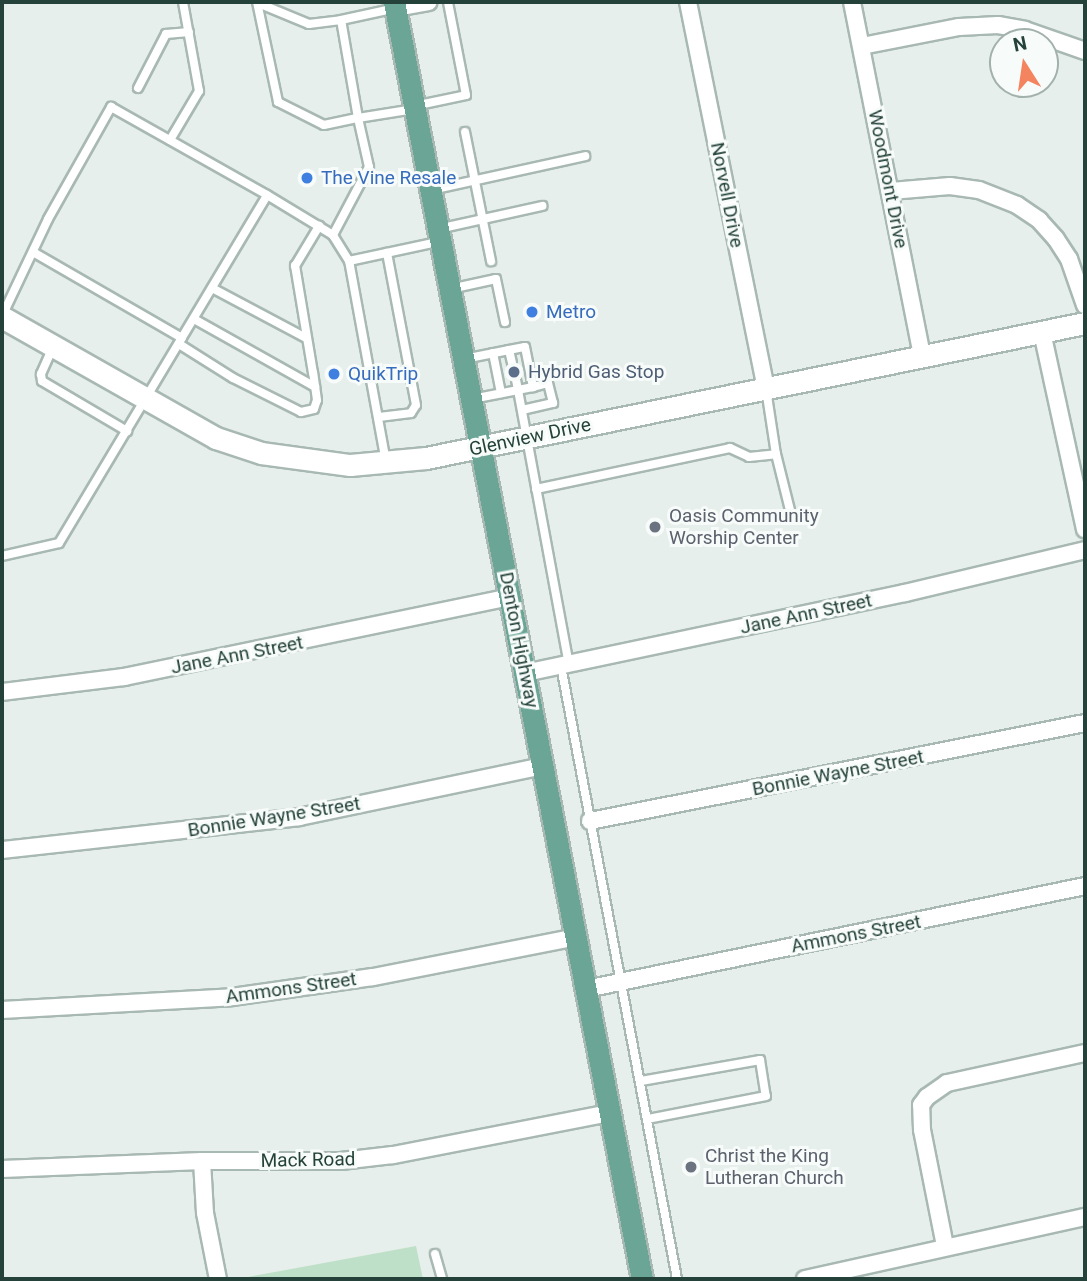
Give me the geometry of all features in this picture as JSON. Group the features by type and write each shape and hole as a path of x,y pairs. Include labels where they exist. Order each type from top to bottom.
{"main road":[{"name":"Denton Highway","path":"395,5 642,1279"},
{"name":"Glenview Drive","path":"2,316 216,438 261,453 309,462 387,464 527,438 1085,323"}],"street":[{"path":"395,5 428,2"},
{"name":"Norvell Drive","path":"688,2 766,388"},
{"name":"Woodmont Drive","path":"852,2 922,356"},
{"path":"862,46 959,27 998,25 1025,30 1085,51"},
{"path":"891,191 950,186 979,190 1017,205 1038,220 1056,239 1069,259 1085,305"},
{"path":"1042,332 1085,529"},
{"name":"Jane Ann Street","path":"525,673 905,593 1085,550"},
{"name":"Jane Ann Street","path":"2,692 124,677 511,597"},
{"name":"Bonnie Wayne Street","path":"590,821 1085,723"},
{"name":"Bonnie Wayne Street","path":"2,850 299,817 543,766"},
{"name":"Ammons Street","path":"586,989 1085,886"},
{"name":"Ammons Street","path":"2,1010 232,997 373,977 576,937"},
{"path":"945,1246 922,1130 921,1105 927,1097 947,1083 1085,1053"},
{"name":"Mack Road","path":"2,1169 202,1161 341,1161 393,1155 610,1113"},
{"path":"202,1161 205,1213 218,1279"},
{"path":"805,1279 1085,1217"}],"lane":[{"path":"170,140 198,91 183,2"},
{"path":"258,3 278,102 324,125 415,108 466,95 448,2"},
{"path":"258,3 309,24 341,20 395,5"},
{"path":"333,235 369,167 341,20"},
{"path":"138,88 166,34 189,32"},
{"path":"2,316 48,219 111,107 333,235 349,261 368,362 376,377 374,393 387,464"},
{"path":"465,132 491,261"},
{"path":"431,190 585,156"},
{"path":"2,556 59,543 267,195"},
{"path":"349,261 387,253 482,219 542,206"},
{"path":"33,252 181,341 233,378 301,412 314,409 315,387 295,266 319,226"},
{"path":"379,417 411,412 416,405 404,342 396,328 393,314 387,253"},
{"path":"450,289 496,279 505,322"},
{"path":"212,288 306,338"},
{"path":"357,305 367,303"},
{"path":"360,320 370,318"},
{"path":"194,319 315,387"},
{"path":"363,334 373,332"},
{"path":"394,344 404,342"},
{"path":"53,346 41,374 42,381 127,431"},
{"path":"365,348 375,347"},
{"path":"464,359 525,347 533,387"},
{"path":"509,349 512,363"},
{"path":"493,353 501,393"},
{"path":"397,357 407,356"},
{"path":"368,362 378,361"},
{"path":"400,373 410,372"},
{"path":"516,380 590,821 677,1279"},
{"path":"471,399 548,383 553,403 522,410"},
{"path":"402,388 413,386"},
{"path":"766,388 776,454 790,510"},
{"path":"374,393 383,392"},
{"path":"536,489 730,448 749,457 776,454"},
{"path":"641,1081 760,1060 766,1096 648,1119"},
{"path":"435,1254 442,1279"}],"green space":[{"path":"416,1246 423,1279 237,1279"}],"place":[{"name":"The Vine Resale","path":"307,178"},
{"name":"Metro","path":"532,312"},
{"name":"Hybrid Gas Stop","path":"514,372"},
{"name":"QuikTrip","path":"334,374"},
{"name":"Oasis Community Worship Center","path":"655,527"},
{"name":"Christ the King Lutheran Church","path":"691,1167"}]}
